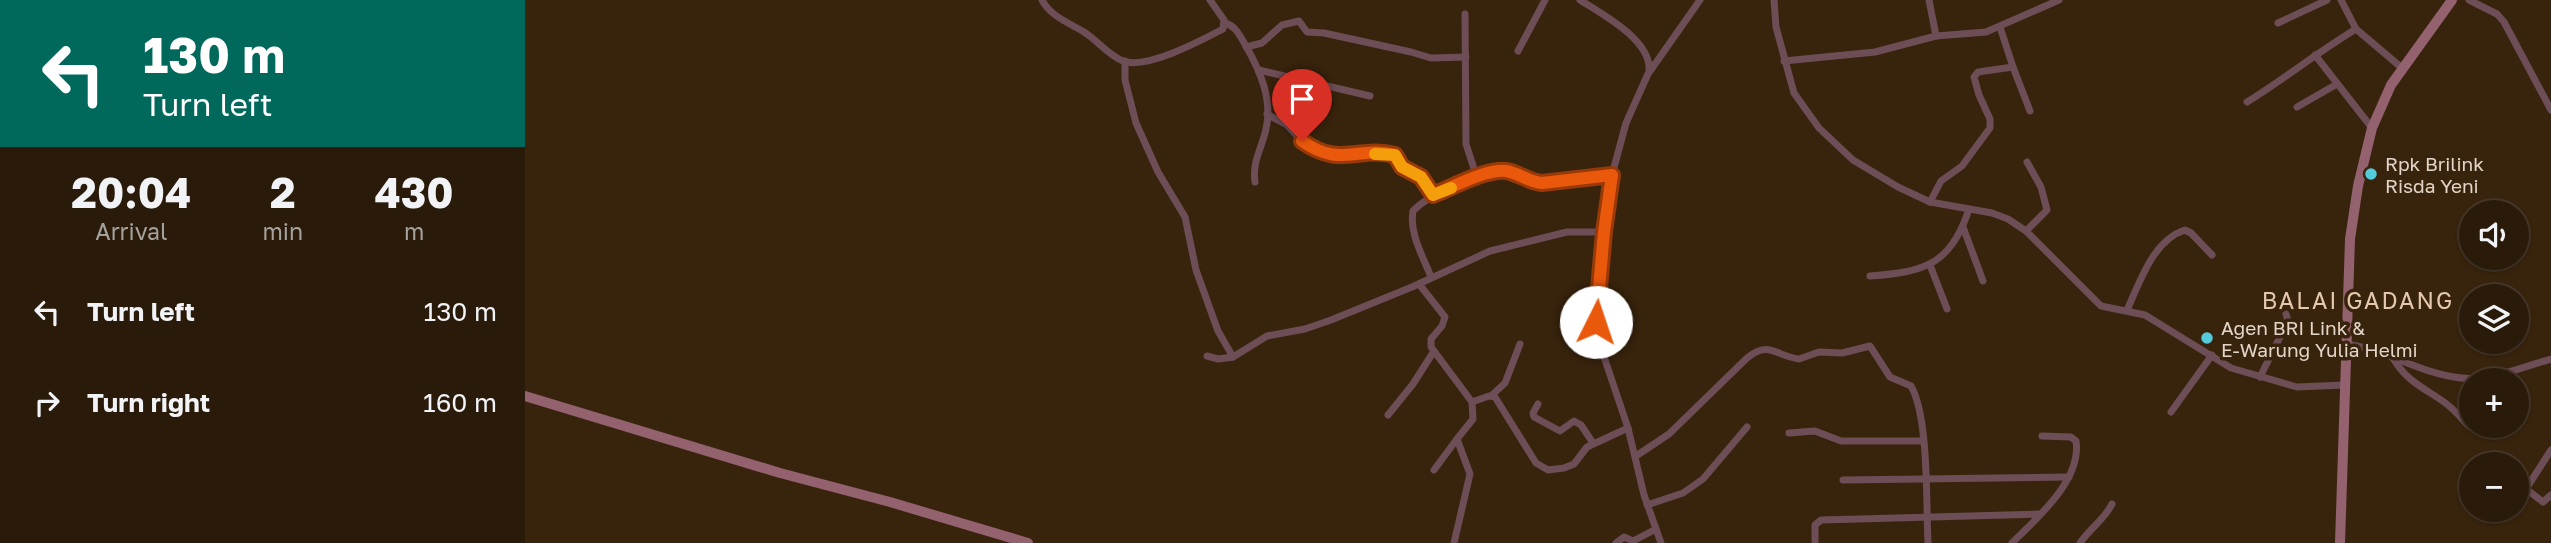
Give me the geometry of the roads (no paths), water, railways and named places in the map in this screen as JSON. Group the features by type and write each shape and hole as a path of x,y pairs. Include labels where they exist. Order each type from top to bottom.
{"street":[{"path":"1042,0 1050,12 1125,61 1143,63 1223,29 1225,23"},
{"path":"1209,0 1225,23 1233,26 1239,33 1259,70 1265,91 1268,114 1266,129 1257,153 1255,182"},
{"path":"1518,51 1545,0"},
{"path":"1580,0 1637,41 1649,60 1648,74"},
{"path":"1661,543 1647,505 1628,428 1604,360 1596,322 1612,175 1626,123 1648,74 1700,0"},
{"path":"1775,0 1776,27 1794,93 1834,144 1880,176 1930,202 2002,216 2026,231 2093,300 2107,309 2127,310 2145,315 2231,368 2297,387 2344,385"},
{"path":"1929,0 1936,36"},
{"path":"1784,61 1875,52 1936,36 1986,32 2059,0"},
{"path":"2278,23 2327,0"},
{"path":"2341,0 2356,29 2402,68"},
{"path":"2340,543 2350,239 2358,186 2372,128 2391,85 2452,0"},
{"path":"2469,0 2497,14 2504,22 2551,110"},
{"path":"1465,14 1466,144 1477,178"},
{"path":"1246,47 1262,43 1282,25 1299,21 1307,32 1324,33 1420,56 1466,57"},
{"path":"2000,27 2030,111"},
{"path":"2246,102 2288,77 2315,55 2356,29"},
{"path":"2315,55 2372,128"},
{"path":"1125,61 1125,80 1136,123 1158,172 1185,217 1196,271 1219,331 1233,357"},
{"path":"1930,202 1944,176 1962,166 1990,128 1990,119 1974,77 1978,72 2013,67"},
{"path":"1259,70 1370,96"},
{"path":"1297,78 1305,116"},
{"path":"2297,107 2337,84"},
{"path":"1268,114 1287,125 1317,152 1329,155 1395,155 1402,167 1421,177 1433,195"},
{"path":"2026,231 2047,210 2041,187 2027,162"},
{"path":"1431,277 1411,221 1413,211 1433,195 1489,172 1509,171 1534,183 1612,175"},
{"path":"1870,275 1909,272 1930,265 1951,247 1963,227 1969,209"},
{"path":"1963,227 1983,281"},
{"path":"2127,310 2154,256 2163,244 2180,231 2191,233 2212,255"},
{"path":"1207,356 1218,359 1233,357 1267,336 1305,329 1419,284 1490,251 1567,232 1604,232"},
{"path":"1930,265 1947,309"},
{"path":"1419,284 1445,317 1442,326 1431,339 1434,351 1472,402 1473,419 1434,470"},
{"path":"2260,377 2288,321 2286,314"},
{"path":"1472,402 1492,396 1505,383 1520,344"},
{"path":"2347,344 2372,349 2421,369 2465,379 2511,373 2551,359"},
{"path":"1636,456 1661,441 1747,359 1765,348 1799,359 1819,352 1842,353 1864,346 1873,347 1888,376 1908,383 1918,403 1928,543"},
{"path":"1388,415 1413,384 1434,351"},
{"path":"2171,412 2212,355"},
{"path":"2393,358 2400,371 2411,382 2447,404 2459,416"},
{"path":"525,396 780,473 1028,543"},
{"path":"1492,396 1536,463 1542,467 1555,470 1574,464 1593,443 1628,428"},
{"path":"1538,404 1533,415 1538,420 1560,431 1574,421 1585,430 1593,443"},
{"path":"1647,505 1683,492 1703,479 1747,427"},
{"path":"1789,433 1815,431 1841,441 1922,441"},
{"path":"2012,543 2055,499 2071,473 2076,441 2071,437 2042,436"},
{"path":"1454,543 1470,474 1457,439"},
{"path":"2551,450 2526,489 2543,502 2551,495"},
{"path":"1843,480 2069,477"},
{"path":"2080,543 2090,528 2107,514 2112,504"},
{"path":"1815,543 1815,525 1821,520 2040,514"},
{"path":"1616,543 1626,537 1633,541 1656,529"}],"place":[{"name":"Rpk Brilink Risda Yeni","path":"2371,174"},
{"name":"Agen BRI Link & E-Warung Yulia Helmi","path":"2207,338"}],"district":[{"name":"BALAI GADANG","path":"2358,300"}]}
